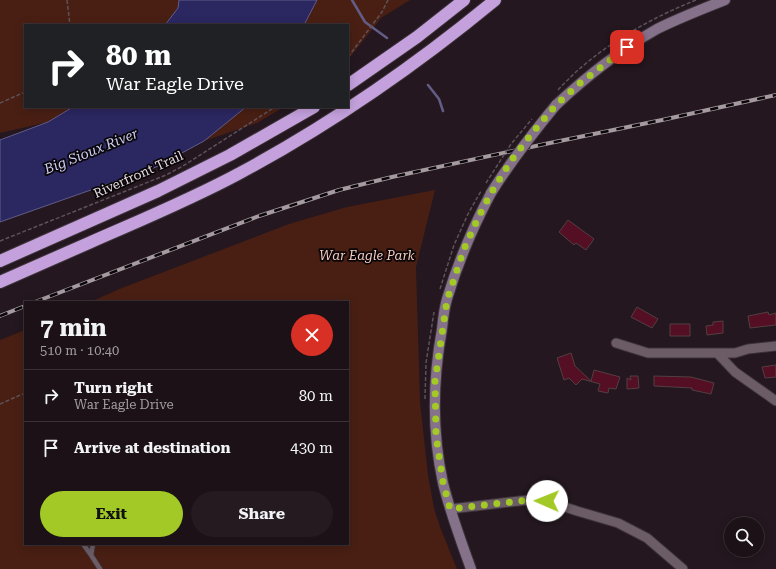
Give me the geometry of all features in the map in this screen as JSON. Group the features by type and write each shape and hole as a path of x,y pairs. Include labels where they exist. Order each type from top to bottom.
{"highway":[{"path":"349,84 417,37 464,0"},
{"path":"0,282 164,211 239,174 300,139 396,77 436,48 495,0"},
{"path":"0,260 158,191 230,155 312,108"}],"main road":[{"path":"471,569 450,509 443,482 436,436 435,381 440,338 447,300 464,249 491,193 511,161 556,105 598,68 637,41 677,19 725,0"}],"street":[{"path":"616,343 648,354 735,353 748,349 776,346"},
{"path":"718,354 735,372 776,400"},
{"path":"450,509 528,500 547,501 618,523 647,538 683,569"}],"lane":[{"path":"84,545 100,569"},
{"path":"91,555 93,545"}],"path":[{"path":"67,0 70,24"},
{"path":"349,56 382,12 388,0"},
{"path":"0,103 24,92"},
{"name":"Riverfront Trail","path":"0,242 183,166 273,108"},
{"path":"0,404 24,393"}],"green space":[{"path":"0,0 179,0 178,8 166,24 24,24 24,108 71,108 48,122 0,133"},
{"path":"317,0 410,0 381,18 349,59 349,24 305,24"},
{"path":"245,108 282,108 257,123 204,141"},
{"name":"War Eagle Park","path":"435,190 416,267 420,402 428,475 434,508 457,569 0,569 0,340 24,330 24,545 349,545 349,301 92,301 122,288 289,224 347,207"}],"water":[{"path":"179,0 317,0 305,24 166,24 178,8"},
{"name":"Big Sioux River","path":"71,108 245,108 204,141 156,167 0,222 0,140 48,122"}],"building":[{"path":"568,220 594,239 586,250 576,243 574,245 559,232"},
{"path":"637,307 658,319 652,328 631,317"},
{"path":"768,312 769,315 776,313 776,325 750,328 748,316"},
{"path":"723,321 723,333 707,335 706,326 713,325 713,322"},
{"path":"670,324 690,324 690,336 670,336"},
{"path":"571,353 575,366 591,381 594,370 620,377 616,389 609,388 608,393 598,391 600,384 582,379 576,385 569,378 564,380 557,358"},
{"path":"776,365 776,377 765,378 762,367"},
{"path":"630,376 638,376 639,388 627,389 627,378 631,380"},
{"path":"654,376 691,377 714,383 711,394 692,390 692,388 654,386"}],"waterway":[{"path":"352,0 365,22 387,38"},
{"path":"428,85 439,99 443,111"}],"railway":[{"path":"38,301 259,216 339,190 392,177 776,95"},
{"path":"0,316 24,306"}],"route":[{"path":"547,501 528,500 450,509 443,482 436,436 435,381 440,338 447,300 464,249 491,193 511,161 556,105 598,68 627,47"}]}
